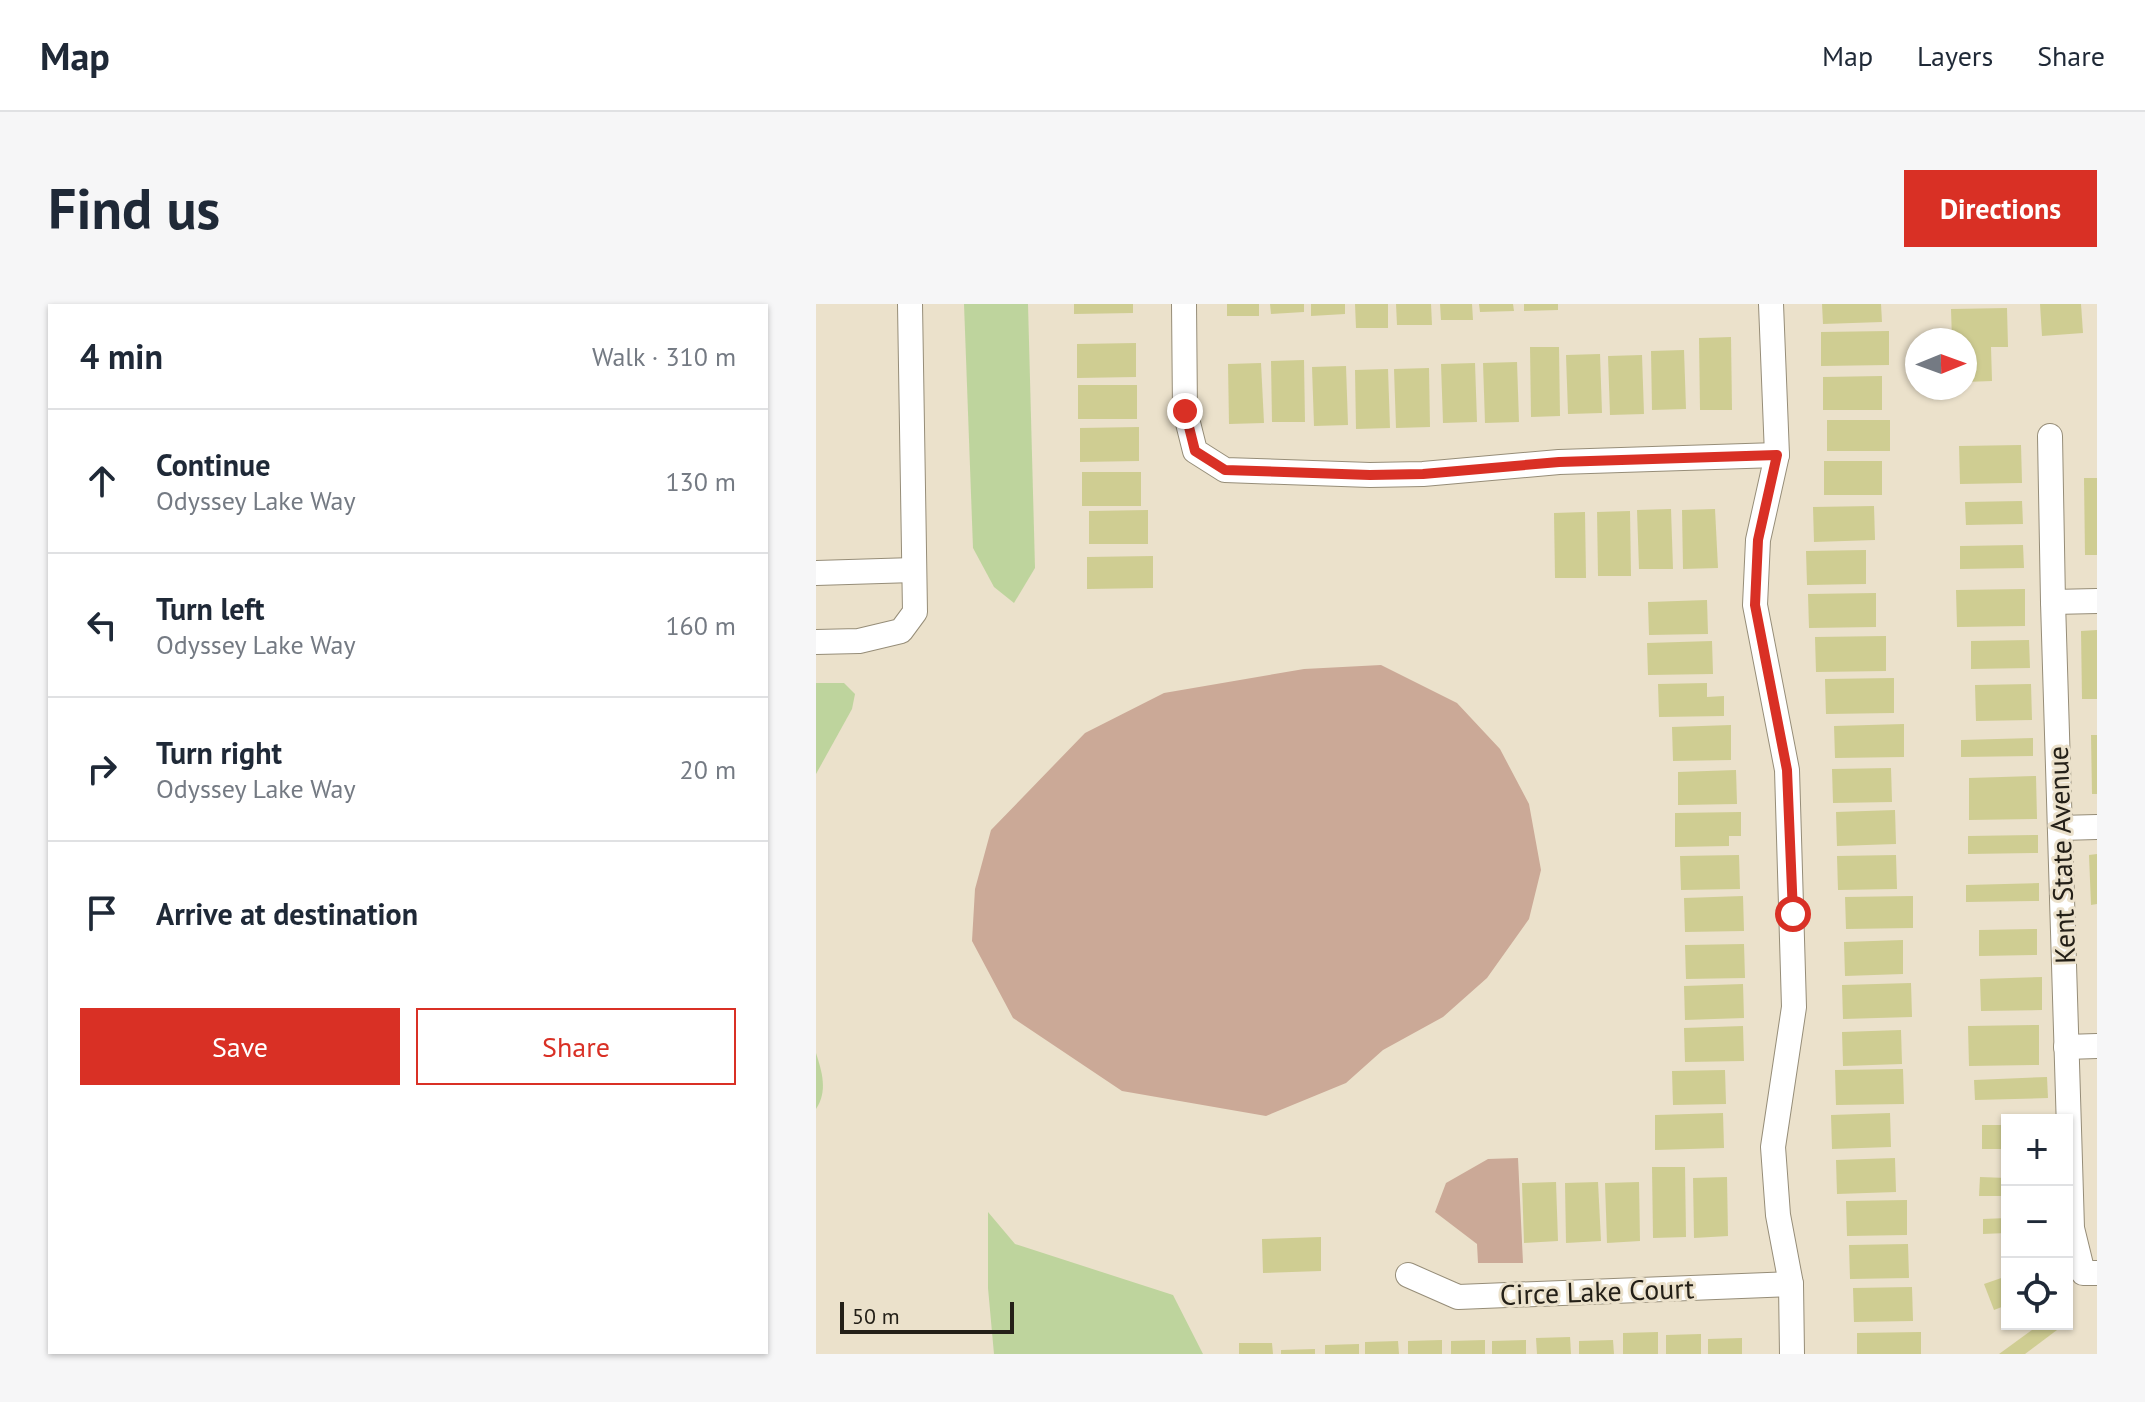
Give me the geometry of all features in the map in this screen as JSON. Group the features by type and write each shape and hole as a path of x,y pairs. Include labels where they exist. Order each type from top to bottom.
{"street":[{"path":"816,642 859,641 901,631 915,612 910,304"},
{"path":"1184,304 1185,411 1195,451 1225,470 1423,474 1559,462 1777,455"},
{"path":"1771,304 1777,455 1758,540 1755,605 1787,770 1794,1007 1773,1147 1778,1215 1791,1284 1792,1354"},
{"name":"Kent State Avenue","path":"2050,436 2072,1228 2090,1273"},
{"path":"816,573 914,570"},
{"path":"2053,602 2097,601"},
{"path":"2060,828 2097,827"},
{"path":"2066,1047 2097,1046"},
{"name":"Circe Lake Court","path":"1408,1275 1458,1297 1791,1284"}],"shaded area":[{"path":"964,304 1028,304 1035,568 1014,603 994,587 973,548"},
{"path":"1381,665 1457,703 1500,749 1529,804 1541,870 1529,919 1487,978 1443,1017 1383,1050 1346,1083 1266,1116 1122,1091 1013,1018 972,941 975,889 991,830 1085,733 1164,693 1304,669"},
{"path":"816,683 844,683 855,694 852,709 816,774"},
{"path":"816,1053 823,1088 816,1109"},
{"path":"1518,1158 1523,1263 1478,1263 1477,1244 1435,1212 1446,1183 1488,1159"},
{"path":"988,1212 1015,1244 1173,1295 1203,1354 994,1354 988,1288"}],"building":[{"path":"1074,304 1133,304 1133,313 1074,314"},
{"path":"1227,304 1259,304 1259,316 1227,316"},
{"path":"1270,304 1304,304 1304,312 1271,314"},
{"path":"1311,304 1345,304 1345,314 1311,316"},
{"path":"1355,304 1388,304 1388,328 1356,328"},
{"path":"1396,304 1431,304 1432,325 1397,325"},
{"path":"1440,304 1472,304 1473,320 1441,320"},
{"path":"1479,304 1513,304 1514,311 1480,312"},
{"path":"1524,304 1558,304 1558,310 1524,311"},
{"path":"1822,304 1881,304 1882,322 1823,324"},
{"path":"2040,304 2081,304 2083,333 2042,336"},
{"path":"2007,308 2008,347 1991,347 1992,381 1977,382 1977,328 1952,328 1951,309"},
{"path":"1889,331 1889,365 1821,366 1821,332"},
{"path":"1731,337 1732,410 1700,410 1699,338"},
{"path":"1136,343 1136,377 1077,378 1077,344"},
{"path":"1530,347 1559,347 1560,416 1531,417"},
{"path":"1684,350 1686,409 1652,410 1651,351"},
{"path":"1600,354 1602,413 1568,414 1566,355"},
{"path":"1642,355 1644,414 1610,415 1608,356"},
{"path":"1304,360 1305,422 1272,422 1271,361"},
{"path":"1517,362 1519,422 1485,423 1483,363"},
{"path":"1261,363 1264,423 1229,424 1228,364"},
{"path":"1475,363 1477,422 1443,423 1441,364"},
{"path":"1346,366 1348,425 1314,426 1312,367"},
{"path":"1429,368 1430,427 1396,428 1394,369"},
{"path":"1388,369 1390,428 1356,429 1355,370"},
{"path":"1882,376 1882,410 1823,410 1823,377"},
{"path":"1078,385 1137,385 1137,419 1078,419"},
{"path":"1827,420 1890,420 1890,451 1827,451"},
{"path":"1139,427 1139,461 1080,462 1080,428"},
{"path":"2021,445 2022,483 1960,484 1959,446"},
{"path":"1824,461 1882,461 1882,495 1824,495"},
{"path":"1082,472 1141,472 1141,506 1082,506"},
{"path":"2084,478 2097,478 2097,555 2085,555"},
{"path":"2022,501 2023,524 1966,525 1965,502"},
{"path":"1874,506 1875,540 1814,542 1813,507"},
{"path":"1671,509 1673,569 1639,569 1637,510"},
{"path":"1715,509 1718,568 1683,569 1682,510"},
{"path":"1148,510 1148,544 1089,544 1089,511"},
{"path":"1630,511 1631,576 1598,576 1597,512"},
{"path":"1585,512 1586,578 1555,578 1554,513"},
{"path":"2023,545 2024,568 1960,569 1960,546"},
{"path":"1866,550 1866,584 1807,585 1806,551"},
{"path":"1153,556 1153,588 1087,589 1087,557"},
{"path":"2025,589 2025,626 1957,627 1956,590"},
{"path":"1876,593 1876,627 1809,628 1808,594"},
{"path":"1707,600 1708,634 1649,635 1648,602"},
{"path":"2097,630 2097,699 2082,699 2081,631"},
{"path":"1886,636 1886,671 1816,672 1815,637"},
{"path":"2029,640 2030,668 1971,669 1971,641"},
{"path":"1712,641 1713,674 1648,675 1647,643"},
{"path":"1894,678 1894,713 1826,714 1825,679"},
{"path":"1707,683 1707,697 1724,696 1724,716 1659,717 1658,684"},
{"path":"2031,684 2032,720 1976,721 1975,685"},
{"path":"1904,724 1904,757 1835,758 1834,726"},
{"path":"1731,725 1731,760 1673,761 1672,727"},
{"path":"2091,735 2097,735 2097,794 2092,794"},
{"path":"2033,738 2033,756 1961,757 1961,740"},
{"path":"1891,768 1892,802 1833,803 1832,769"},
{"path":"1736,770 1737,804 1678,805 1678,772"},
{"path":"2036,776 2037,819 1969,820 1969,778"},
{"path":"1895,810 1896,844 1837,846 1836,812"},
{"path":"1741,812 1741,836 1729,836 1729,846 1675,847 1675,813"},
{"path":"2038,835 2038,853 1968,854 1968,836"},
{"path":"2097,854 2097,904 2091,905 2089,855"},
{"path":"1739,855 1740,889 1681,890 1680,856"},
{"path":"1896,855 1897,889 1838,890 1837,856"},
{"path":"2039,883 2039,901 1966,902 1966,885"},
{"path":"1743,896 1744,931 1685,932 1684,898"},
{"path":"1913,896 1913,928 1846,929 1845,897"},
{"path":"2037,929 2037,955 1979,956 1979,930"},
{"path":"1903,940 1903,974 1845,976 1844,942"},
{"path":"1744,944 1745,978 1686,979 1685,945"},
{"path":"2042,977 2042,1010 1981,1011 1980,979"},
{"path":"1911,983 1912,1017 1843,1019 1842,985"},
{"path":"1743,984 1744,1018 1685,1020 1684,986"},
{"path":"2039,1025 2039,1065 1969,1066 1968,1026"},
{"path":"1743,1026 1744,1061 1685,1062 1684,1028"},
{"path":"1901,1030 1902,1064 1843,1066 1842,1032"},
{"path":"1903,1069 1904,1104 1836,1105 1835,1070"},
{"path":"1725,1070 1726,1104 1673,1105 1672,1071"},
{"path":"2047,1077 2048,1098 1975,1100 1974,1080"},
{"path":"1723,1113 1724,1148 1655,1150 1655,1115"},
{"path":"1890,1113 1891,1147 1832,1149 1831,1115"},
{"path":"1982,1125 2001,1125 2001,1149 1982,1149"},
{"path":"1895,1158 1896,1192 1837,1194 1836,1160"},
{"path":"1652,1167 1685,1167 1686,1237 1653,1238"},
{"path":"1727,1177 1728,1236 1694,1238 1693,1178"},
{"path":"1980,1177 2001,1178 2001,1196 1979,1196"},
{"path":"1556,1182 1558,1241 1524,1243 1522,1183"},
{"path":"1598,1182 1601,1241 1566,1243 1565,1183"},
{"path":"1639,1182 1640,1241 1607,1243 1605,1183"},
{"path":"1907,1200 1907,1235 1847,1236 1846,1201"},
{"path":"2001,1218 2001,1233 1983,1234 1983,1219"},
{"path":"1321,1237 1321,1271 1263,1273 1262,1239"},
{"path":"1908,1244 1909,1278 1850,1279 1849,1245"},
{"path":"2001,1278 2001,1307 1994,1310 1984,1284"},
{"path":"1912,1287 1913,1321 1854,1322 1853,1288"},
{"path":"2032,1330 2057,1330 2025,1354 1999,1354"},
{"path":"1658,1332 1658,1354 1623,1354 1623,1333"},
{"path":"1921,1332 1921,1354 1857,1354 1857,1333"},
{"path":"1701,1334 1701,1354 1666,1354 1666,1335"},
{"path":"1570,1337 1571,1354 1537,1354 1536,1338"},
{"path":"1742,1338 1742,1354 1708,1354 1708,1339"},
{"path":"1442,1340 1442,1354 1408,1354 1408,1341"},
{"path":"1485,1340 1485,1354 1451,1354 1451,1341"},
{"path":"1526,1340 1526,1354 1492,1354 1492,1341"},
{"path":"1613,1340 1614,1354 1579,1354 1579,1341"},
{"path":"1398,1341 1399,1354 1365,1354 1365,1342"},
{"path":"1239,1343 1272,1343 1273,1354 1239,1354"},
{"path":"1359,1344 1359,1354 1325,1354 1325,1345"},
{"path":"1315,1349 1315,1354 1281,1354 1281,1350"}],"route":[{"path":"1185,411 1195,451 1225,470 1423,474 1559,462 1777,455 1758,540 1755,605 1787,770 1793,914"}]}
